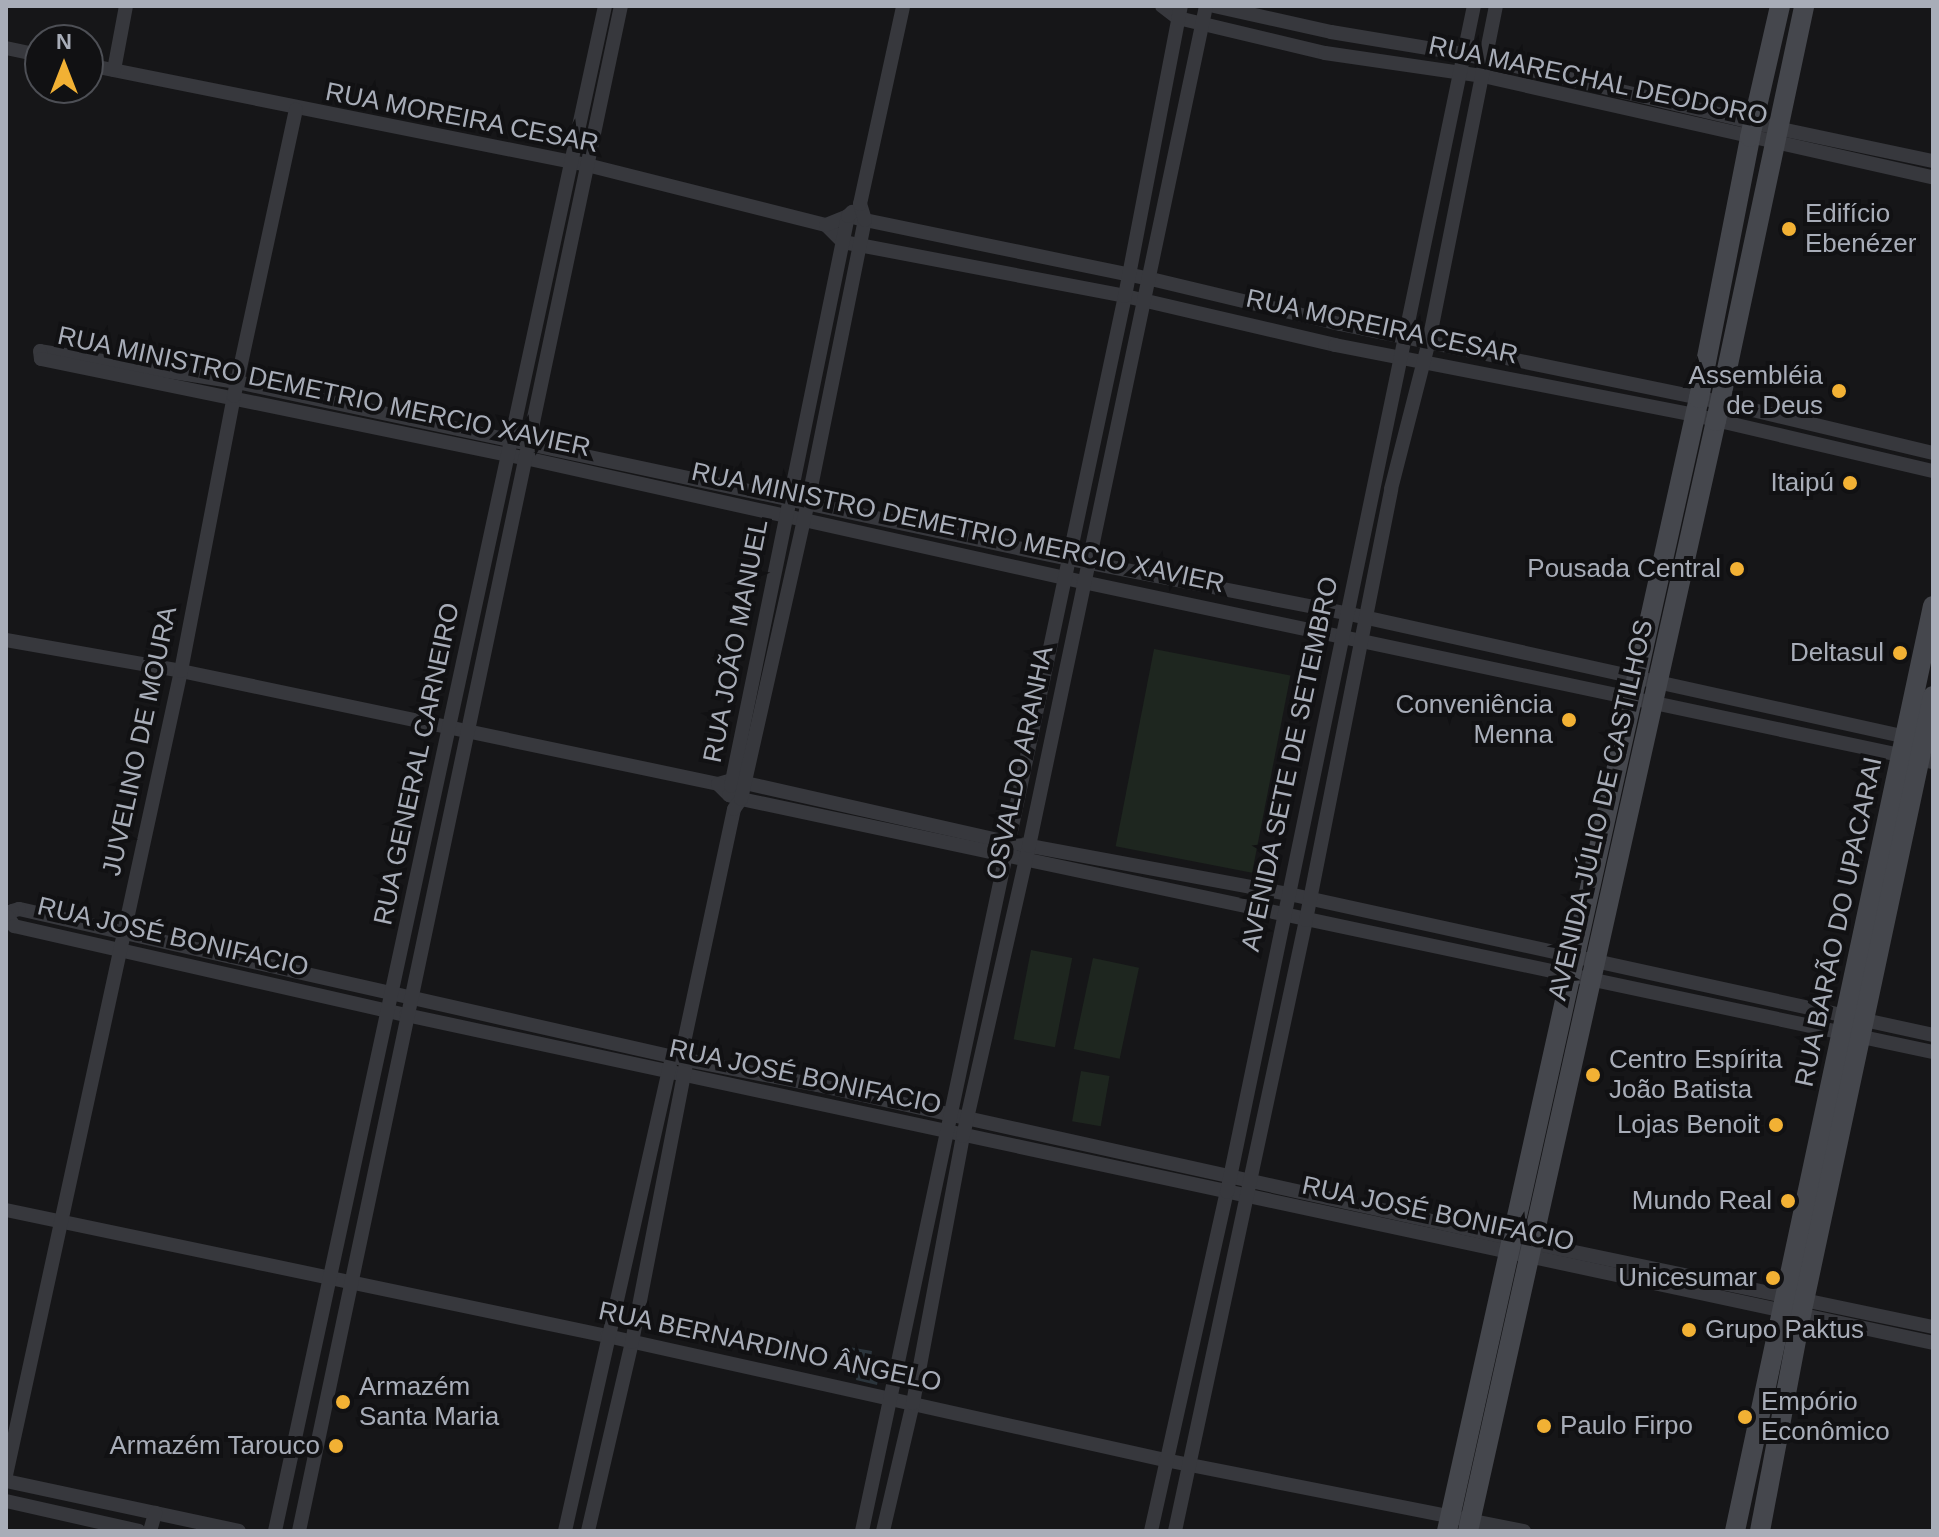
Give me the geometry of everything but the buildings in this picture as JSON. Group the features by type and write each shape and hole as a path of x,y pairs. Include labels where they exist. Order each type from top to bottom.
{"street":[{"path":"114,70 126,6"},
{"name":"RUA GENERAL CARNEIRO","path":"275,1531 390,1011 507,448 605,6"},
{"name":"RUA GENERAL CARNEIRO","path":"299,1531 621,6"},
{"path":"865,220 860,204 903,6"},
{"name":"RUA MARECHAL DEODORO","path":"1162,6 1203,23 1325,53 1682,105 1774,136 1933,177"},
{"name":"OSVALDO ARANHA","path":"883,1531 913,1403 963,1136 1151,279 1206,6"},
{"name":"RUA MARECHAL DEODORO","path":"1214,6 1331,32 1485,58 1678,120 1752,129"},
{"name":"AVENIDA SETE DE SETEMBRO","path":"1151,1531 1227,1192 1340,636 1474,6"},
{"name":"AVENIDA SETE DE SETEMBRO","path":"1175,1531 1306,920 1391,489 1429,341 1496,6"},
{"name":"AVENIDA JÚLIO DE CASTILHOS","path":"1459,1524 1581,966 1613,773 1696,407 1780,6"},
{"name":"AVENIDA JÚLIO DE CASTILHOS","path":"1581,966 1634,778 1718,412 1800,7"},
{"name":"OSVALDO ARANHA","path":"862,1531 1125,296 1180,12"},
{"path":"1325,53 1331,32"},
{"path":"596,46 612,49"},
{"name":"RUA MOREIRA CESAR","path":"104,68 296,110 571,161 826,225"},
{"path":"1678,120 1682,105"},
{"name":"JUVELINO DE MOURA","path":"6,1478 181,671 236,389 296,110"},
{"path":"580,116 596,120"},
{"name":"RUA MARECHAL DEODORO","path":"1774,136 1933,161"},
{"path":"1154,143 1177,149"},
{"path":"1895,169 1898,154"},
{"path":"1738,200 1760,204"},
{"path":"843,242 826,225 848,216 860,204"},
{"path":"1432,204 1455,209"},
{"name":"RUA MOREIRA CESAR","path":"848,216 1615,381 1718,412 1784,418 1933,453"},
{"name":"RUA JOÃO MANUEL","path":"588,1531 632,1342 684,1076 681,1055 760,641 848,216"},
{"name":"RUA JOÃO MANUEL","path":"733,792 776,644 865,220"},
{"name":"RUA MOREIRA CESAR","path":"843,242 1125,296 1335,345 1400,355 1612,399 1696,407"},
{"path":"1000,273 1006,251"},
{"path":"548,265 565,269"},
{"path":"1335,345 1340,324"},
{"path":"535,325 552,330"},
{"path":"1713,325 1734,331"},
{"name":"RUA MINISTRO DEMETRIO MERCIO XAVIER","path":"236,389 41,359 40,351 236,389 787,508 803,520 1064,578 1497,667 1632,688"},
{"path":"1499,376 1503,357"},
{"path":"818,364 835,367"},
{"path":"1612,399 1615,381"},
{"path":"522,385 540,390"},
{"name":"RUA MOREIRA CESAR","path":"1718,412 1779,436 1933,471"},
{"path":"1779,436 1784,418"},
{"path":"1893,463 1896,445"},
{"path":"1373,484 1391,489"},
{"name":"RUA MINISTRO DEMETRIO MERCIO XAVIER","path":"787,508 808,502 1069,559 1345,613 1501,650 1653,694 1831,739 1919,750"},
{"path":"489,536 507,541"},
{"path":"476,603 493,608"},
{"name":"RUA BARÃO DO UPACARAI","path":"1919,750 1933,606"},
{"path":"6,640 181,671 451,726 870,827 1289,894 1503,940 1716,1006 1854,1027 1933,1035"},
{"path":"760,641 776,644"},
{"path":"1497,667 1501,650"},
{"path":"462,670 479,675"},
{"name":"RUA MINISTRO DEMETRIO MERCIO XAVIER","path":"1653,694 1835,722 1919,750"},
{"name":"RUA BARÃO DO UPACARAI","path":"1735,1531 1794,1305 1854,1027 1933,696"},
{"path":"1831,739 1835,722"},
{"path":"1613,773 1634,778"},
{"path":"733,792 874,811 1006,849"},
{"path":"434,800 450,806"},
{"path":"870,827 874,811"},
{"path":"1027,853 1283,915 1500,959 1581,966 1719,989 1933,1052"},
{"path":"418,874 435,880"},
{"name":"RUA JOSÉ BONIFACIO","path":"1933,1327 1794,1305 1600,1274 1520,1249 1317,1196 1247,1188 1227,1192 963,1136 406,1015 122,941 19,909 12,911 8,917 14,926 122,941 410,997 1230,1176 1247,1188 1312,1212 1520,1249 1604,1257 1794,1305 1933,1343"},
{"path":"1500,959 1503,940"},
{"path":"404,943 420,948"},
{"path":"1716,1006 1719,989"},
{"name":"RUA JOÃO MANUEL","path":"565,1531 669,1072 681,1055"},
{"path":"374,1078 392,1084"},
{"path":"813,1103 817,1085"},
{"path":"360,1142 379,1147"},
{"path":"1312,1212 1317,1196"},
{"path":"638,1204 658,1209"},
{"name":"RUA BERNARDINO ÂNGELO","path":"6,1210 607,1336 1459,1524 1524,1531"},
{"path":"344,1215 364,1223"},
{"path":"1600,1274 1604,1257"},
{"name":"RUA BARÃO DO UPACARAI","path":"1760,1531 1794,1305"},
{"path":"313,1356 335,1361"},
{"path":"297,1427 320,1433"},
{"path":"6,1478 239,1531"},
{"path":"284,1489 306,1494"},
{"path":"6,1501 139,1531"},
{"path":"570,1508 592,1513"},
{"path":"150,1531 155,1513"}],"shaded area":[{"path":"1154,649 1290,676 1252,873 1116,846"},
{"path":"1031,950 1072,958 1055,1047 1014,1039"},
{"path":"1093,958 1139,968 1120,1059 1074,1049"},
{"path":"1081,1071 1110,1076 1101,1126 1072,1121"},
{"path":"849,1347 872,1351 870,1365 881,1367 877,1385 856,1380 857,1373 840,1366 841,1357 847,1358"}],"place":[{"name":"Edifício Ebenézer","path":"1789,229"},
{"name":"Assembléia de Deus","path":"1839,391"},
{"name":"Itaipú","path":"1850,483"},
{"name":"Pousada Central","path":"1737,569"},
{"name":"Deltasul","path":"1900,653"},
{"name":"Conveniência Menna","path":"1569,720"},
{"name":"Centro Espírita João Batista","path":"1593,1075"},
{"name":"Lojas Benoit","path":"1776,1125"},
{"name":"Mundo Real","path":"1788,1201"},
{"name":"Unicesumar","path":"1773,1278"},
{"name":"Grupo Paktus","path":"1689,1330"},
{"name":"Armazém Santa Maria","path":"343,1402"},
{"name":"Empório Econômico","path":"1745,1417"},
{"name":"Paulo Firpo","path":"1544,1426"},
{"name":"Armazém Tarouco","path":"336,1446"}]}
